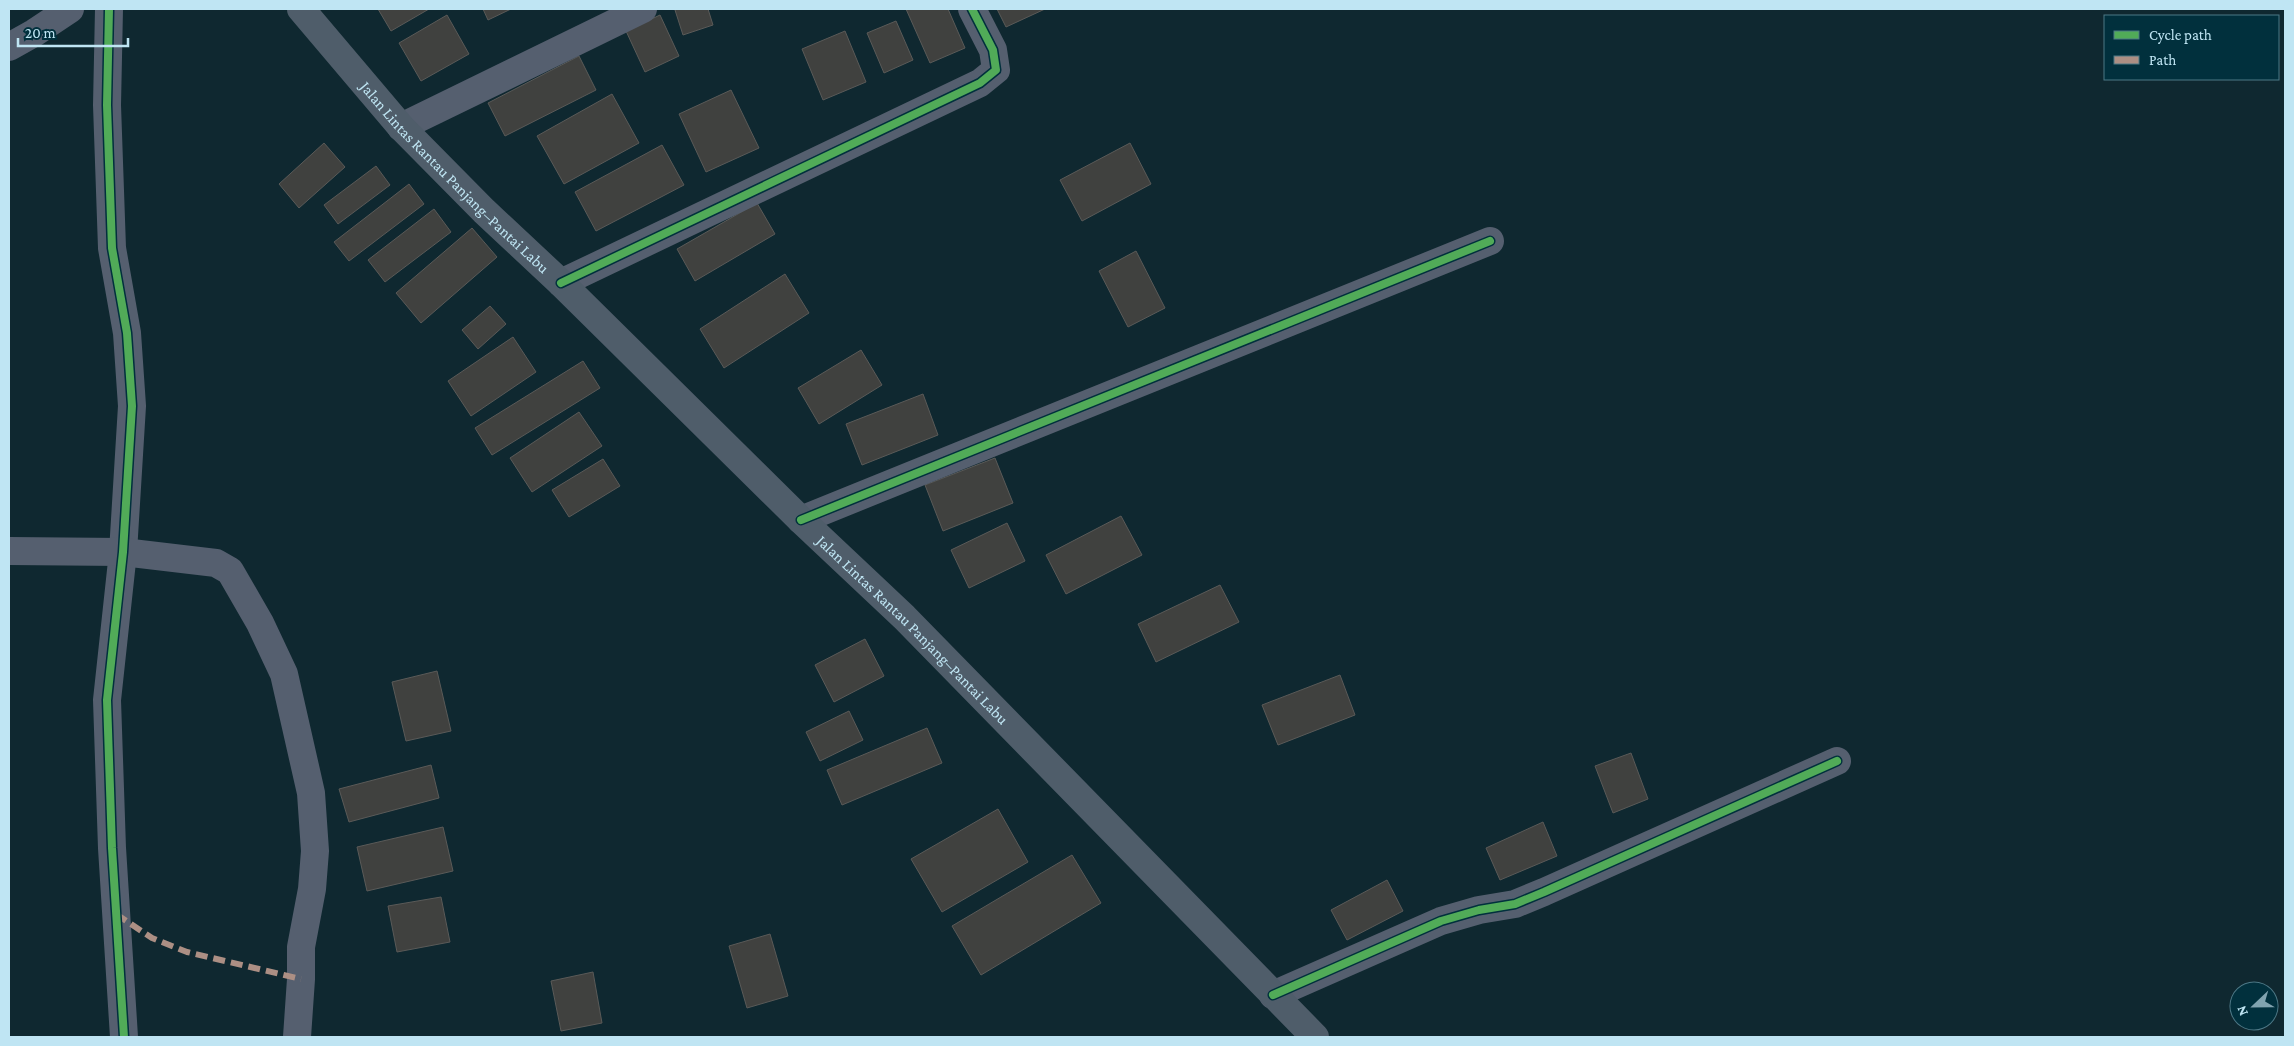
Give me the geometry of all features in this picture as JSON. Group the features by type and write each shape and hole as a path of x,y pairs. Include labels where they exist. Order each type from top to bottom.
{"main road":[{"name":"Jalan Lintas Rantau Panjang–Pantai Labu","path":"301,9 401,127 484,212 561,283 801,520 904,616 1315,1037"}],"street":[{"path":"9,47 70,9"},
{"path":"109,9 107,105 112,248 127,333 132,406 123,552 107,700 112,848 124,1037"},
{"path":"401,127 644,9"},
{"path":"561,283 980,84 996,70 993,50 972,9"},
{"path":"801,520 1490,241"},
{"path":"9,550 123,552 216,563 230,571 260,623 284,674 311,793 315,851 312,889 301,947 297,1037"},
{"path":"1273,995 1441,921 1479,910 1515,904 1544,892 1837,761"}],"building":[{"path":"378,9 429,9 391,31"},
{"path":"483,9 511,9 488,20"},
{"path":"708,9 713,25 683,35 675,10"},
{"path":"906,9 948,9 965,48 930,63"},
{"path":"997,9 1045,9 1006,27"},
{"path":"447,15 469,54 421,81 399,43"},
{"path":"660,15 679,56 645,72 626,31"},
{"path":"896,21 913,60 884,73 867,33"},
{"path":"845,31 866,82 823,100 802,49"},
{"path":"579,56 596,90 505,136 488,103"},
{"path":"731,90 759,148 706,172 679,114"},
{"path":"612,94 639,143 564,184 537,136"},
{"path":"324,143 345,167 299,208 279,184"},
{"path":"1130,143 1151,184 1082,221 1060,180"},
{"path":"662,145 684,185 596,231 575,192"},
{"path":"376,166 390,185 338,224 324,205"},
{"path":"409,184 424,204 349,261 334,242"},
{"path":"757,203 775,234 695,281 677,249"},
{"path":"434,209 451,232 385,282 368,260"},
{"path":"472,228 497,257 421,323 396,293"},
{"path":"1136,251 1165,308 1128,327 1099,271"},
{"path":"785,274 809,313 724,368 700,329"},
{"path":"490,306 506,324 478,349 462,330"},
{"path":"513,337 536,372 471,416 448,381"},
{"path":"861,350 882,385 819,424 798,388"},
{"path":"583,361 600,388 492,455 475,428"},
{"path":"923,394 938,435 862,465 846,424"},
{"path":"579,412 602,446 532,492 510,458"},
{"path":"995,458 1013,503 943,531 925,485"},
{"path":"603,459 620,486 569,517 552,490"},
{"path":"1121,516 1142,555 1066,594 1046,555"},
{"path":"1007,523 1025,561 969,588 951,550"},
{"path":"1220,585 1239,622 1156,662 1138,624"},
{"path":"865,639 884,676 834,702 815,665"},
{"path":"437,671 451,731 406,741 392,682"},
{"path":"1340,675 1355,715 1278,745 1262,705"},
{"path":"849,711 863,740 820,761 806,732"},
{"path":"927,728 942,763 842,805 827,770"},
{"path":"1631,753 1648,799 1613,813 1595,766"},
{"path":"431,765 439,798 349,822 339,789"},
{"path":"998,809 1028,862 942,912 911,859"},
{"path":"1543,822 1557,856 1500,880 1486,848"},
{"path":"443,827 453,871 367,891 357,847"},
{"path":"1072,855 1101,903 981,975 952,926"},
{"path":"1387,880 1403,911 1347,940 1331,910"},
{"path":"441,897 450,942 397,952 388,906"},
{"path":"770,934 788,996 747,1008 729,946"},
{"path":"593,972 602,1023 561,1031 551,981"}],"marked path":[{"path":"116,914 152,938 187,952 301,979"}],"cycle path":[{"path":"109,9 107,105 112,248 127,333 132,406 123,552 107,700 112,848 124,1037"},
{"path":"561,283 980,83 996,70 993,50 972,9"},
{"path":"801,520 1490,241"},
{"path":"1273,995 1441,921 1479,910 1515,904 1544,892 1837,761"}]}
